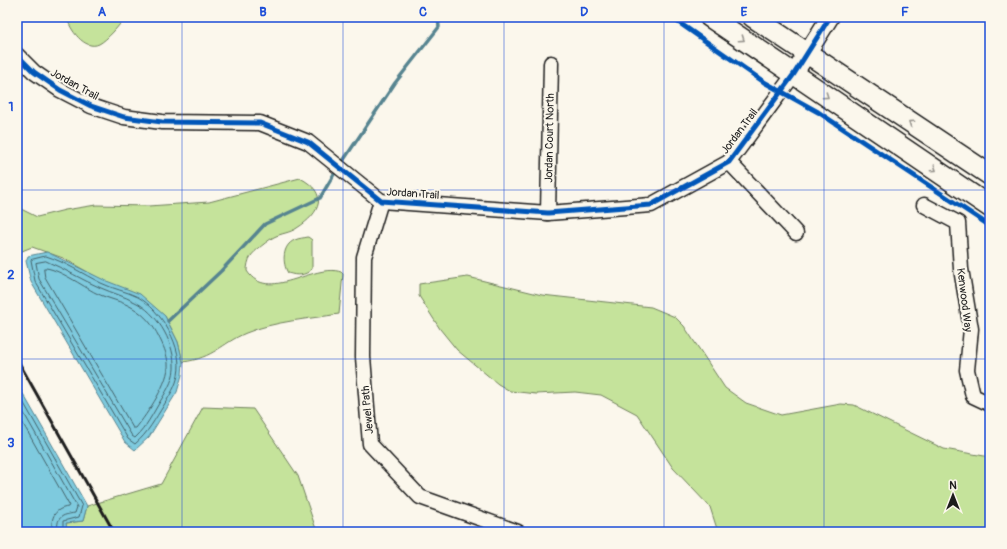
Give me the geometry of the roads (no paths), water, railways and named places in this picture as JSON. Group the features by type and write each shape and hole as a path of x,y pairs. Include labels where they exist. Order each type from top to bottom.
{"main road":[{"path":"710,17 990,207"},
{"path":"753,17 990,175"}],"street":[{"path":"794,74 830,17"},
{"name":"Jordan Trail","path":"17,55 34,72 60,90 91,106 124,117 162,122 260,123 308,142 381,201 548,213 651,205 729,162 794,74"},
{"name":"Jordan Court North","path":"548,213 550,63"},
{"path":"729,162 796,233"},
{"name":"Jewel Path","path":"381,201 364,257 363,357 370,444 420,497 518,532"},
{"name":"Kenwood Way","path":"924,205 958,223 961,269 971,329 967,370 973,396 990,404"}],"water":[{"path":"47,252 104,280 140,294 165,316 178,342 183,362 182,375 177,392 149,437 135,450 125,442 31,282 26,261 28,256"},
{"path":"17,383 87,506 83,521 66,523 67,532 17,532"}],"waterway":[{"path":"341,164 395,83 439,27 438,17"},
{"path":"168,321 221,271 265,224 320,198 337,169"}],"railway":[{"path":"17,359 114,532"}]}
